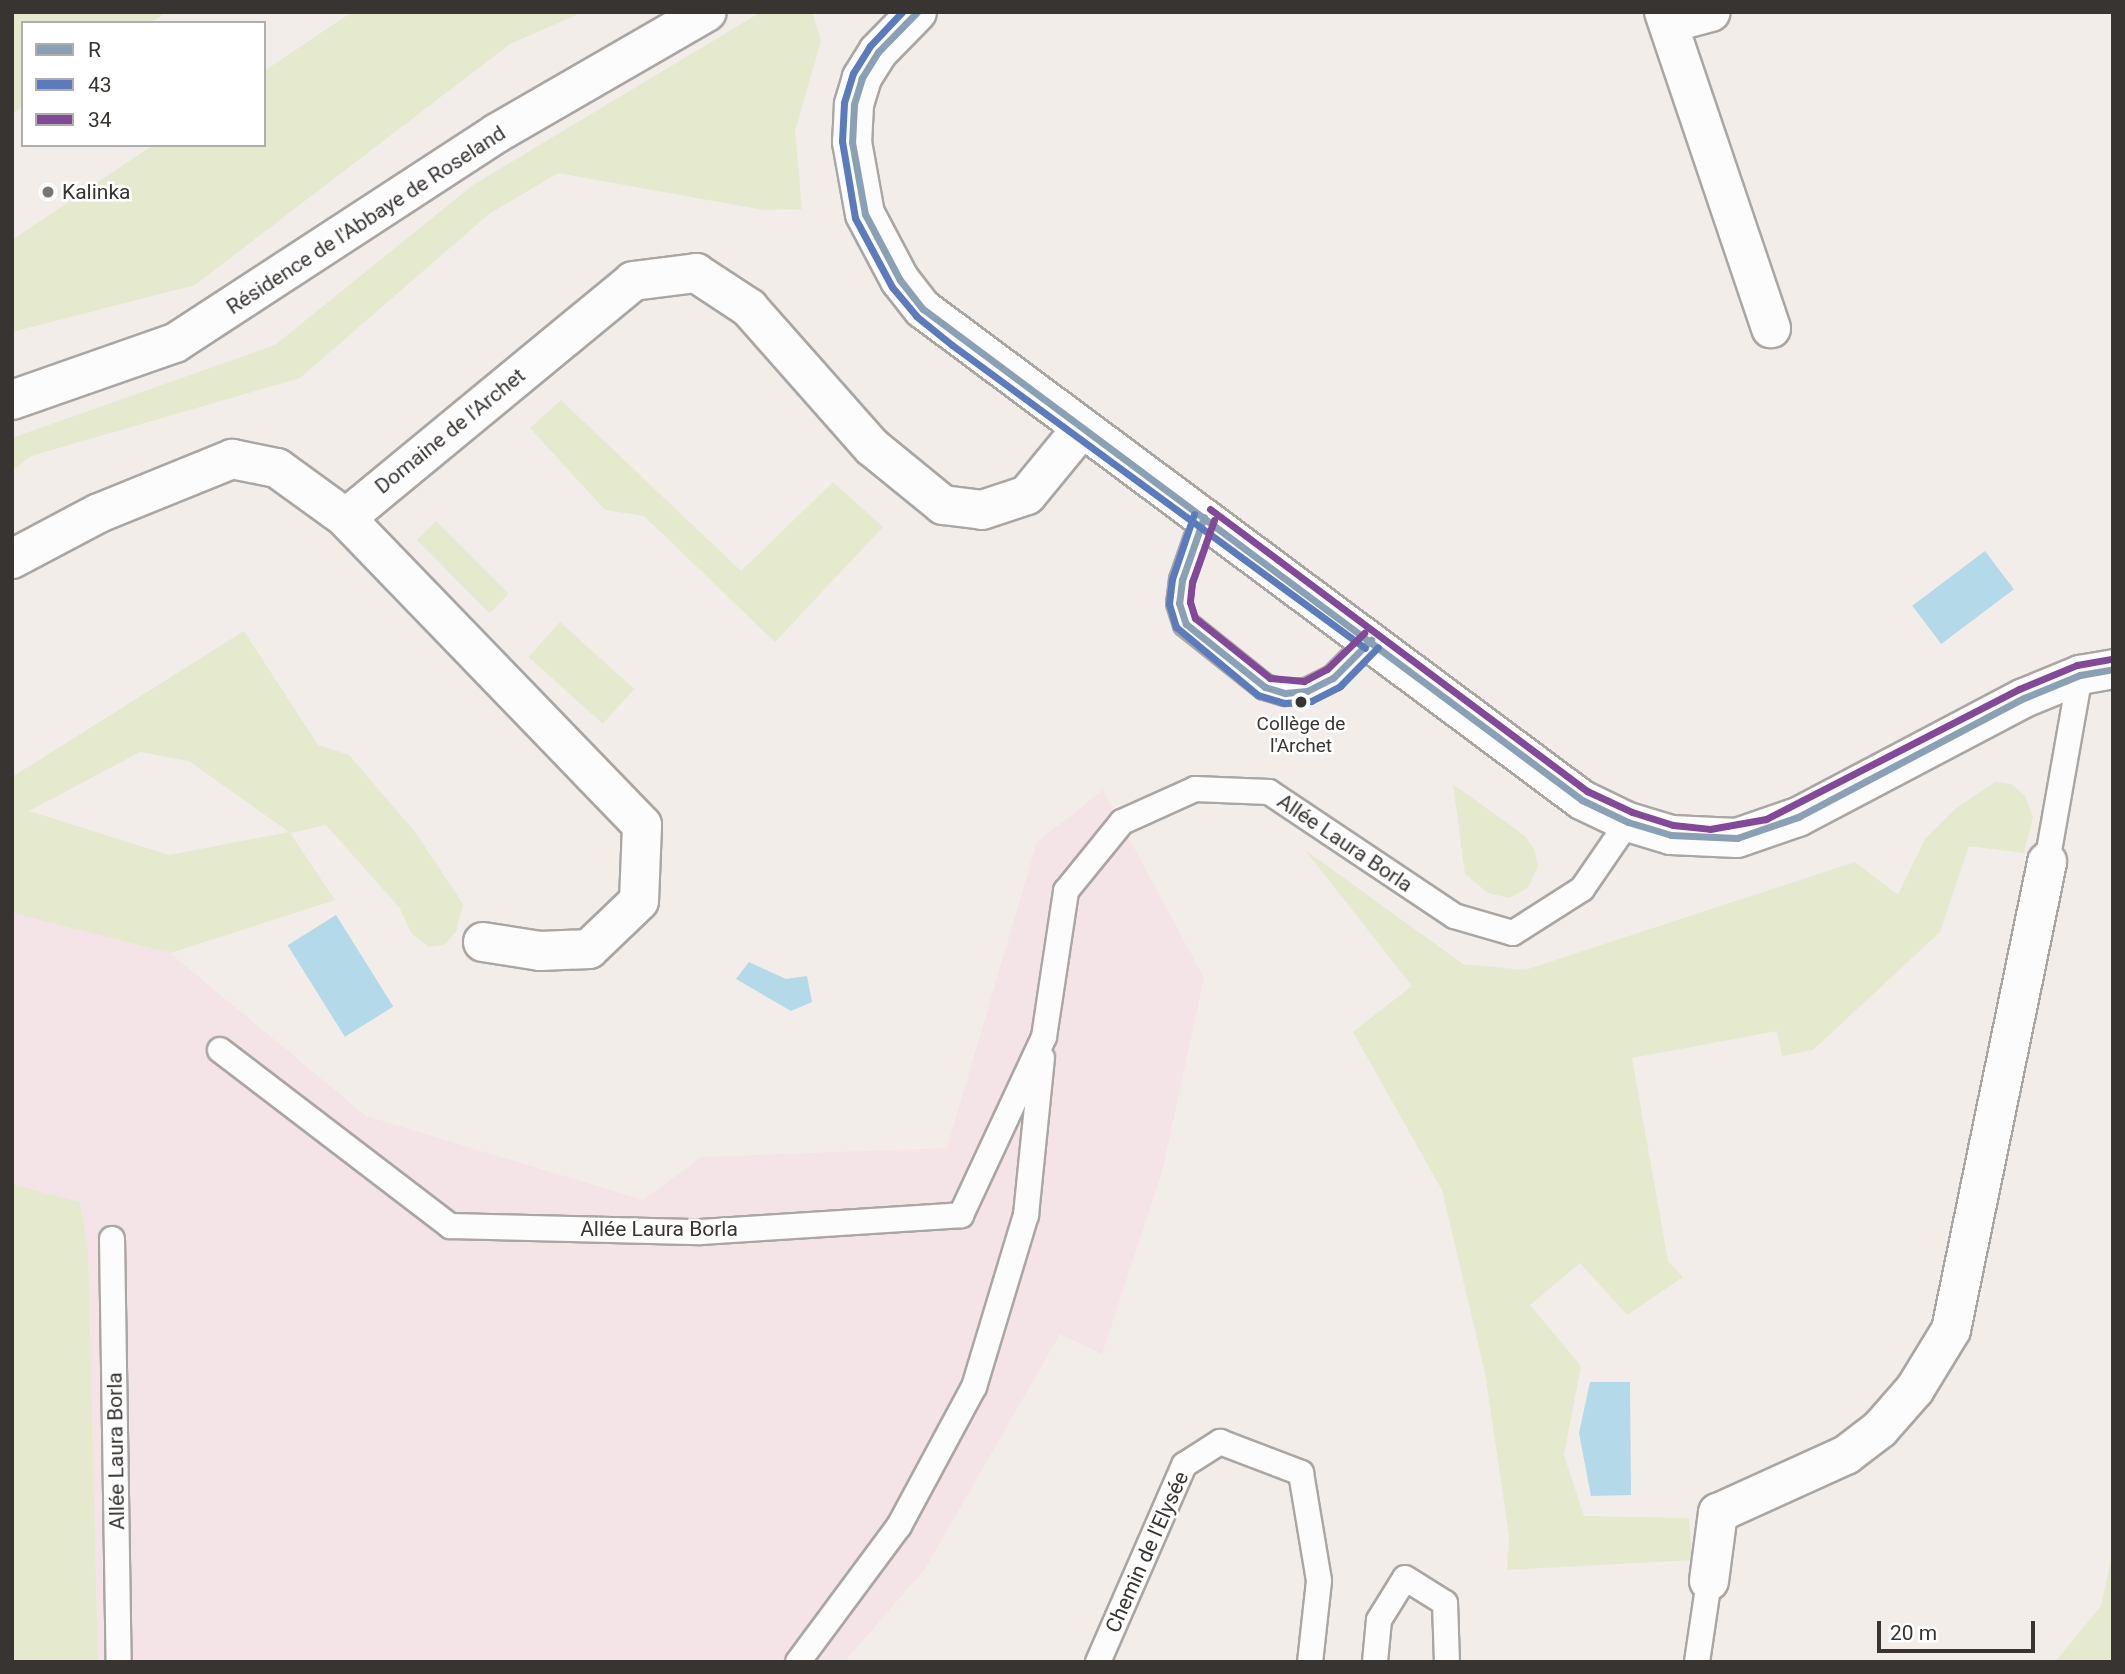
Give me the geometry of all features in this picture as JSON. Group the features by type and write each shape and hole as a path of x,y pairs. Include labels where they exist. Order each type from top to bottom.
{"street":[{"name":"Résidence de l'Abbaye de Roseland","path":"12,400 175,343 497,133 707,12"},
{"path":"917,12 878,52 862,78 854,105 852,142 865,214 900,281 923,309 1371,640 1582,800 1628,822 1710,840 1769,829 2012,704 2096,672"},
{"path":"1711,12 1667,18 1771,328"},
{"name":"Domaine de l'Archet","path":"346,518 633,281 696,273 749,308 872,447 943,505 982,510 1027,495 1082,428"},
{"path":"12,559 99,513 232,458 277,468 346,518 642,825 639,901 589,949 540,951 483,942"},
{"path":"1709,1581 1718,1513 1846,1455 1880,1429 1914,1389 1951,1330 2048,862"}],"lane":[{"path":"1204,517 1182,580 1179,603 1186,624 1265,687 1286,693 1307,691 1333,678 1371,640"},
{"path":"2048,862 2096,672"},
{"name":"Allée Laura Borla","path":"798,1662 899,1526 974,1387 1026,1214 1044,1037 1066,891 1122,822 1195,789 1269,792 1454,916 1513,933 1582,889 1628,822"},
{"name":"Allée Laura Borla","path":"220,1050 450,1226 701,1232 961,1216 1044,1037"},
{"name":"Allée Laura Borla","path":"112,1239 119,1662"},
{"name":"Chemin de l'Elysée","path":"1098,1662 1184,1465 1220,1442 1301,1474 1319,1581 1310,1662"},
{"path":"1376,1662 1379,1620 1405,1578 1445,1603 1447,1662"},
{"path":"1697,1662 1709,1581"}],"shaded area":[{"path":"1103,790 1204,978 1162,1172 1102,1354 1060,1334 925,1569 844,1662 98,1662 88,1248 79,1202 12,1184 12,913 170,953 366,1116 643,1200 701,1157 947,1148 1037,842"}],"green space":[{"path":"12,12 167,12 154,21 21,21 21,108 12,114"},
{"path":"352,12 583,12 510,44 195,285 12,332 12,240 150,147 266,147 266,70"},
{"path":"761,12 812,12 821,41 795,131 802,209 764,210 558,173 489,214 300,378 31,456 12,471 12,438 275,345 473,185"},
{"path":"561,400 741,571 833,482 883,527 775,642 644,516 605,510 530,428"},
{"path":"436,521 509,594 490,613 417,540"},
{"path":"560,622 634,689 603,724 529,657"},
{"path":"244,631 318,745 349,755 415,832 463,904 456,932 444,945 429,947 412,934 399,907 326,825 290,833 335,900 170,953 12,913 12,777","holes":["140,752 189,761 289,832 169,855 29,811"]},
{"path":"1995,782 2011,784 2025,796 2033,817 2024,853 1969,846 1940,932 1813,1050 1782,1056 1777,1031 1632,1058 1668,1261 1683,1277 1627,1315 1580,1263 1530,1305 1581,1366 1564,1455 1584,1516 1689,1518 1692,1560 1507,1570 1509,1535 1485,1373 1442,1190 1353,1032 1412,986 1305,850 1463,964 1525,970 1855,862 1898,895 1925,839 1955,809"},
{"path":"1453,784 1525,836 1534,849 1538,866 1528,888 1509,898 1488,893 1465,874"},
{"path":"12,1184 80,1202 88,1248 98,1662 12,1662"},
{"path":"2113,1550 2113,1662 2055,1662 2101,1606"}],"water":[{"path":"1985,551 2014,589 1941,644 1912,606"},
{"path":"336,915 393,1007 345,1037 288,945"},
{"path":"749,962 786,979 807,976 812,1002 791,1011 736,979"},
{"path":"1590,1382 1630,1382 1631,1495 1591,1496 1579,1433"}],"transit line":[{"name":"43","path":"902,12 870,46 853,73 844,103 842,141 855,218 892,287 916,316 952,345 1365,648"},
{"name":"R","path":"917,12 878,52 862,78 854,105 852,142 865,214 900,280 923,309 1582,800 1628,822 1671,835 1737,838 1798,817 2024,698 2080,675 2113,669"},
{"name":"34","path":"1210,509 1587,791 1632,812 1673,825 1710,829 1766,819 2019,689 2077,665 2111,659"},
{"name":"43","path":"1194,514 1172,579 1169,604 1176,627 1258,695 1284,703 1311,701 1340,686 1378,647"},
{"name":"R","path":"1204,517 1182,580 1179,603 1186,624 1265,687 1285,693 1307,691 1333,678 1371,640"},
{"name":"34","path":"1214,520 1192,582 1190,602 1195,618 1270,678 1304,681 1327,669 1364,633"}],"place":[{"name":"Kalinka","path":"48,192"},
{"name":"Collège de l'Archet","path":"1301,702"}]}
